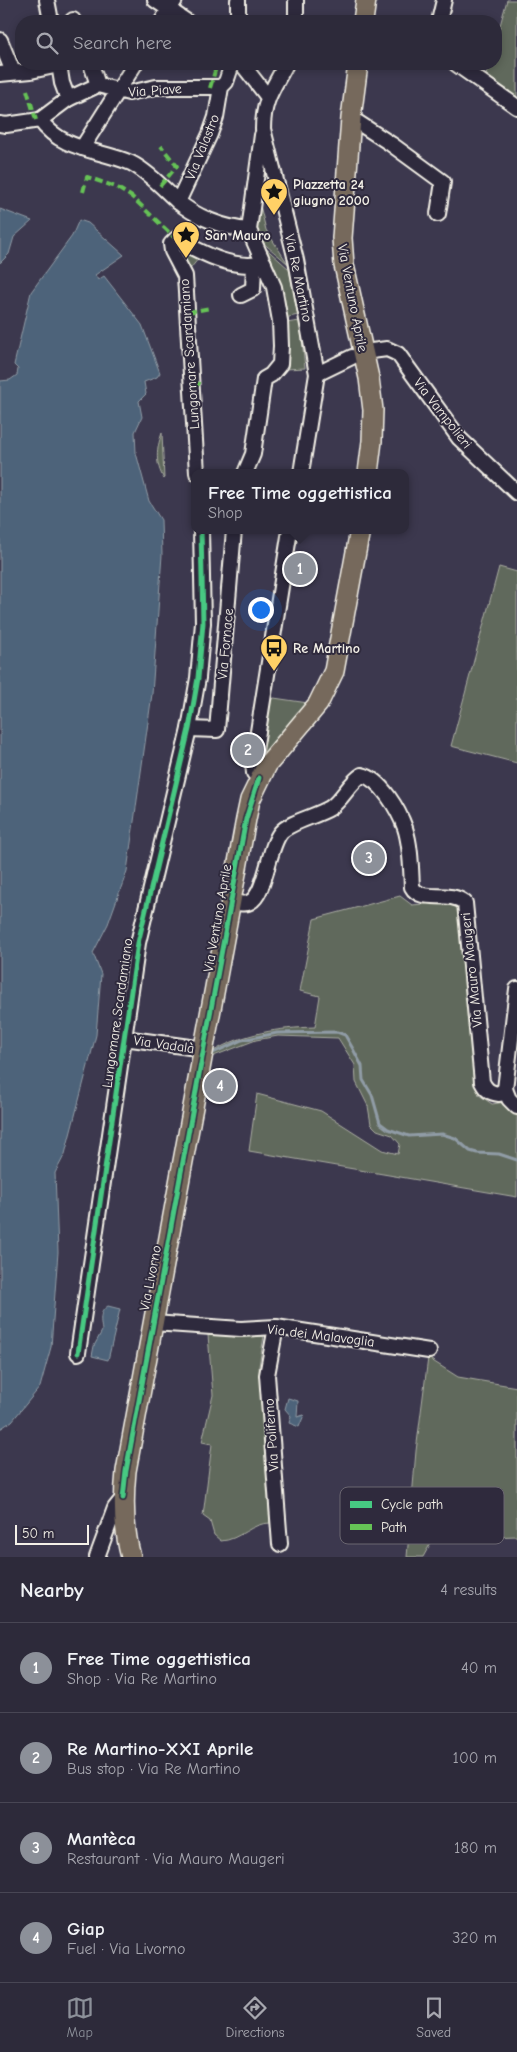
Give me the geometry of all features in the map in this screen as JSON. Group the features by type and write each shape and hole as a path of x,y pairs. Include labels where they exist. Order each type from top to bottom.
{"main road":[{"path":"364,15 366,0"},
{"name":"Via Ventuno Aprile","path":"357,70 351,118 342,238 344,265 358,355 373,410 368,469"},
{"name":"Via Ventuno Aprile","path":"203,1056 246,819 259,778 277,750 318,704 329,684 338,657 359,534"},
{"name":"Via Livorno","path":"131,1557 124,1523 123,1498 153,1323 203,1056"}],"street":[{"path":"47,0 50,15"},
{"path":"154,0 169,11"},
{"path":"238,0 238,15"},
{"path":"296,0 296,15"},
{"path":"440,15 444,0"},
{"path":"0,40 6,73 35,70"},
{"path":"60,70 62,83 68,99"},
{"path":"0,124 6,125 40,120 68,99 98,85 93,70"},
{"path":"82,148 131,70"},
{"name":"Via Valastro","path":"178,202 210,134 216,118 221,87 226,82 230,70"},
{"path":"247,70 267,96 282,70"},
{"path":"465,70 517,107"},
{"name":"Via Piave","path":"98,85 129,93 156,87 221,87"},
{"name":"Via Re Martino","path":"267,96 263,112 263,129 296,260 317,374 302,469"},
{"path":"351,118 444,182 438,214"},
{"path":"40,120 47,130 62,141 132,164 178,202 210,220 238,229 249,230"},
{"path":"247,469 253,454 264,378 272,374 280,364 281,346 280,321 274,287 259,264 249,230 263,129"},
{"name":"Lungomare Scardamiano","path":"197,469 184,276 172,251 171,244 176,239 213,258 259,264"},
{"path":"241,295 253,289 259,264"},
{"name":"Via Vampolieri","path":"358,355 387,349 398,354 459,438 517,492"},
{"path":"317,374 358,355"},
{"name":"Lungomare Scardamiano","path":"78,1353 138,942 189,729 198,678 202,623 201,534"},
{"name":"Via Fornace","path":"189,729 217,730 234,534"},
{"path":"259,778 254,772 253,763 289,534"},
{"path":"202,623 227,623"},
{"name":"Via Mauro Maugeri","path":"231,902 246,903 256,897 273,847 284,829 330,807 346,792 356,778 362,775 370,777 386,794 405,828 412,887 415,893 422,896 446,895 458,897 465,903 482,1082 492,1094 499,1094 505,1089"},
{"path":"517,988 505,1089 509,1099 517,1107"},
{"name":"Via Vadalà","path":"124,1038 203,1056"},
{"name":"Via dei Malavoglia","path":"153,1323 242,1328 276,1327 429,1350"},
{"name":"Via Polifemo","path":"276,1327 267,1375 280,1544"},
{"path":"97,1557 116,1508 123,1498"}],"green space":[{"path":"507,0 517,0 517,98 486,75 487,70 502,70 502,18"},
{"path":"259,201 266,230 288,264 260,238 257,225"},
{"path":"261,244 289,269 298,315 285,318 276,271"},
{"path":"184,250 199,258 190,269 180,255 180,251"},
{"path":"300,321 305,368 286,369 286,323"},
{"path":"162,433 164,479 157,456"},
{"path":"499,567 517,572 517,763 451,746"},
{"path":"274,698 308,703 273,742 262,758 259,757 267,709 269,710 270,700"},
{"path":"400,896 412,905 447,902 459,907 475,1081 479,1095 492,1104 506,1102 517,1111 517,1197 249,1151 257,1094 321,1111 382,1150 398,1154 400,1144 392,1135 377,1130 371,1124 368,1106 356,1082 355,1065 338,1038 278,1036 256,1040 211,1057 212,1052 249,1036 275,1030 315,1027 320,996 300,991 314,919"},
{"path":"208,1335 264,1336 259,1366 270,1523 257,1526 234,1538 221,1541 214,1535 210,1521 203,1516 212,1444 202,1442 213,1395"},
{"path":"428,1358 458,1377 517,1387 517,1536 504,1536 504,1487 413,1487"},
{"path":"408,1544 430,1544 423,1557 407,1557"}],"water":[{"path":"0,209 32,221 14,237 9,254 0,263"},
{"path":"79,220 88,223 124,255 95,275 98,280 104,276 142,325 160,373 157,377 144,382 146,394 139,401 142,417 135,432 136,453 149,501 161,520 162,555 152,694 127,871 108,924 93,953 101,974 96,1035 65,1154 55,1173 58,1252 51,1347 40,1387 12,1421 0,1429 0,381 10,380 17,375 18,369 14,365 31,292 72,236"},
{"path":"108,1306 120,1309 108,1360 92,1356 94,1346 102,1331 101,1314"},
{"path":"288,1398 298,1401 297,1417 304,1415 299,1427 289,1423 291,1416 285,1409"}],"waterway":[{"path":"211,1054 242,1040 277,1033 337,1032 345,1035 362,1066 363,1080 372,1095 380,1123 388,1129 409,1136 442,1134 455,1138 470,1151 499,1154 517,1160"}],"marked path":[{"path":"210,88 215,70"},
{"path":"27,90 36,120"},
{"path":"160,186 177,166 161,146"},
{"path":"83,192 87,177 116,187 132,197 176,239"},
{"path":"188,312 211,308"},
{"path":"192,384 203,384"}],"cycle path":[{"path":"78,1353 138,943 189,729 198,678 203,623 201,534"},
{"path":"123,1498 126,1471 246,819 259,778"}],"place":[{"name":"Piazzetta 24 giugno 2000","path":"274,216"},
{"name":"San Mauro","path":"186,259"},
{"name":"Free Time oggettistica","path":"300,569"},
{"name":"Re Martino","path":"274,672"},
{"name":"Re Martino-XXI Aprile","path":"248,750"},
{"name":"Mantèca","path":"369,858"},
{"name":"Giap","path":"220,1086"}]}
